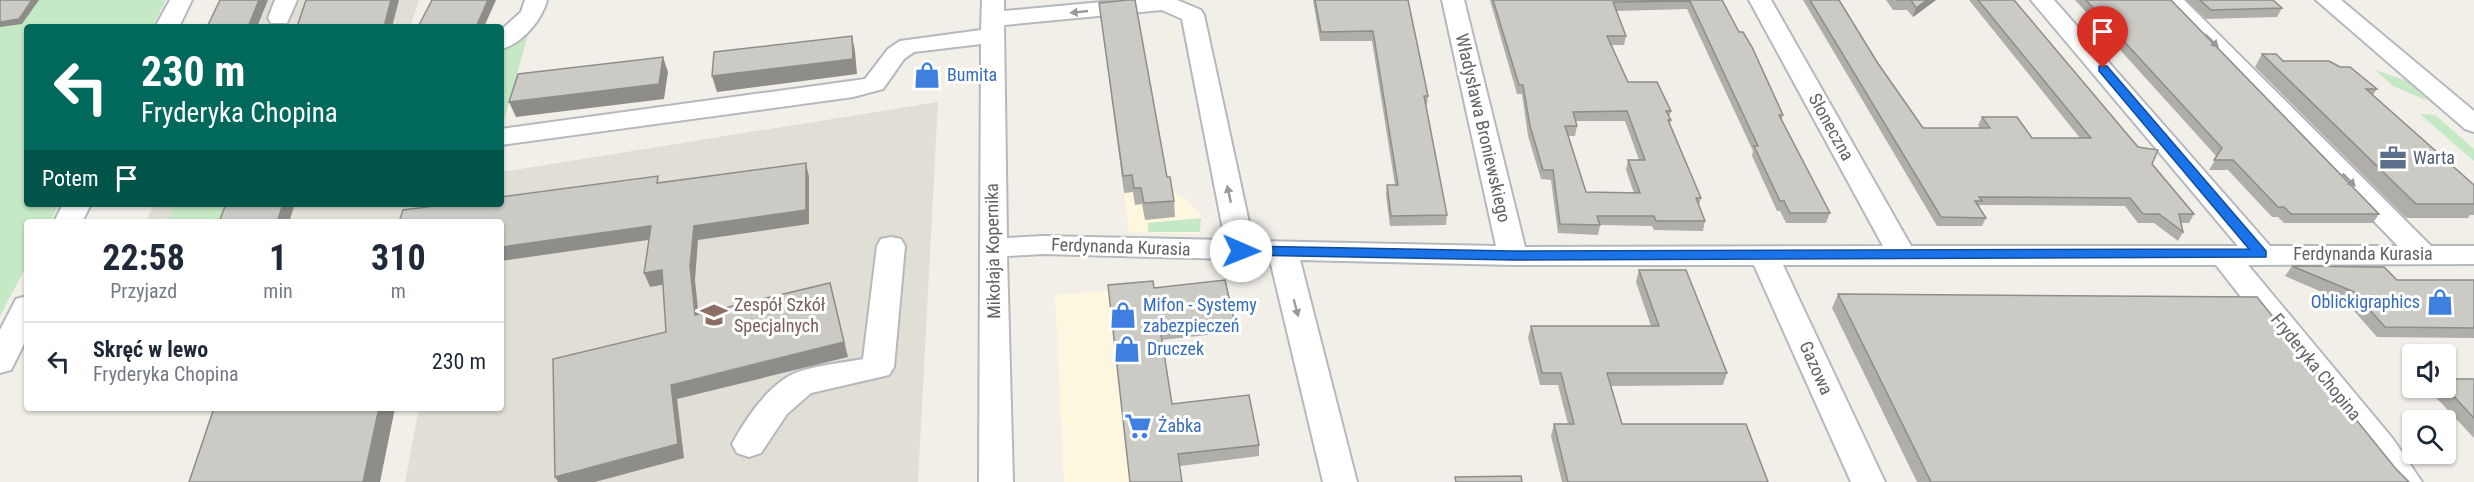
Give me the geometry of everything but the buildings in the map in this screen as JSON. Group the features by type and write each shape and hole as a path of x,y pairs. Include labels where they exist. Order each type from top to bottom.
{"street":[{"path":"169,24 181,0"},
{"path":"504,39 532,15 536,0"},
{"name":"Władysława Broniewskiego","path":"1453,0 1513,256"},
{"name":"Słoneczna","path":"1760,0 1902,255"},
{"path":"2042,0 2261,254"},
{"path":"2171,0 2424,255"},
{"path":"2327,0 2474,124"},
{"path":"504,137 852,90 874,84 896,54 908,46 993,19 1166,3 1193,15 1241,251"},
{"name":"Mikołaja Kopernika","path":"993,19 996,482"},
{"name":"Ferdynanda Kurasia","path":"993,249 1043,245 1513,256 2474,255"},
{"path":"749,444 775,406 801,384 878,367 891,246"},
{"path":"1283,252 1340,482"},
{"name":"Fryderyka Chopina","path":"2223,254 2381,448 2405,482"},
{"name":"Gazowa","path":"1764,255 1868,482"},
{"path":"0,362 24,312"}],"shaded area":[{"path":"223,0 419,0 411,24 212,24"},
{"name":"Zespół Szkół Specjalnych","path":"938,102 918,482 405,482 418,411 504,411 504,219 147,219 153,207 504,207 504,172"},
{"path":"1166,189 1183,196 1201,215 1200,234 1129,232 1124,193"},
{"path":"1152,287 1181,482 1064,482 1055,295"}],"green space":[{"path":"0,0 166,0 154,24 24,24 24,207 58,207 52,219 24,219 24,271 0,316"},
{"path":"531,24 504,120 504,47"},
{"path":"2375,70 2408,81 2428,101 2393,86"},
{"path":"2420,114 2435,115 2474,149 2474,161"},
{"path":"174,207 229,207 224,219 168,219"},
{"path":"1201,218 1200,232 1148,232 1148,223"}],"place":[{"name":"Bumita","path":"927,75"},
{"name":"Warta","path":"2393,158"},
{"name":"Oblickigraphics","path":"2440,302"},
{"name":"Zespół Szkół Specjalnych","path":"714,315"},
{"name":"Mifon - Systemy zabezpieczeń","path":"1123,315"},
{"name":"Druczek","path":"1127,349"},
{"name":"Żabka","path":"1138,426"}],"route":[{"path":"1241,251 1513,256 2261,254 2103,68"}]}
